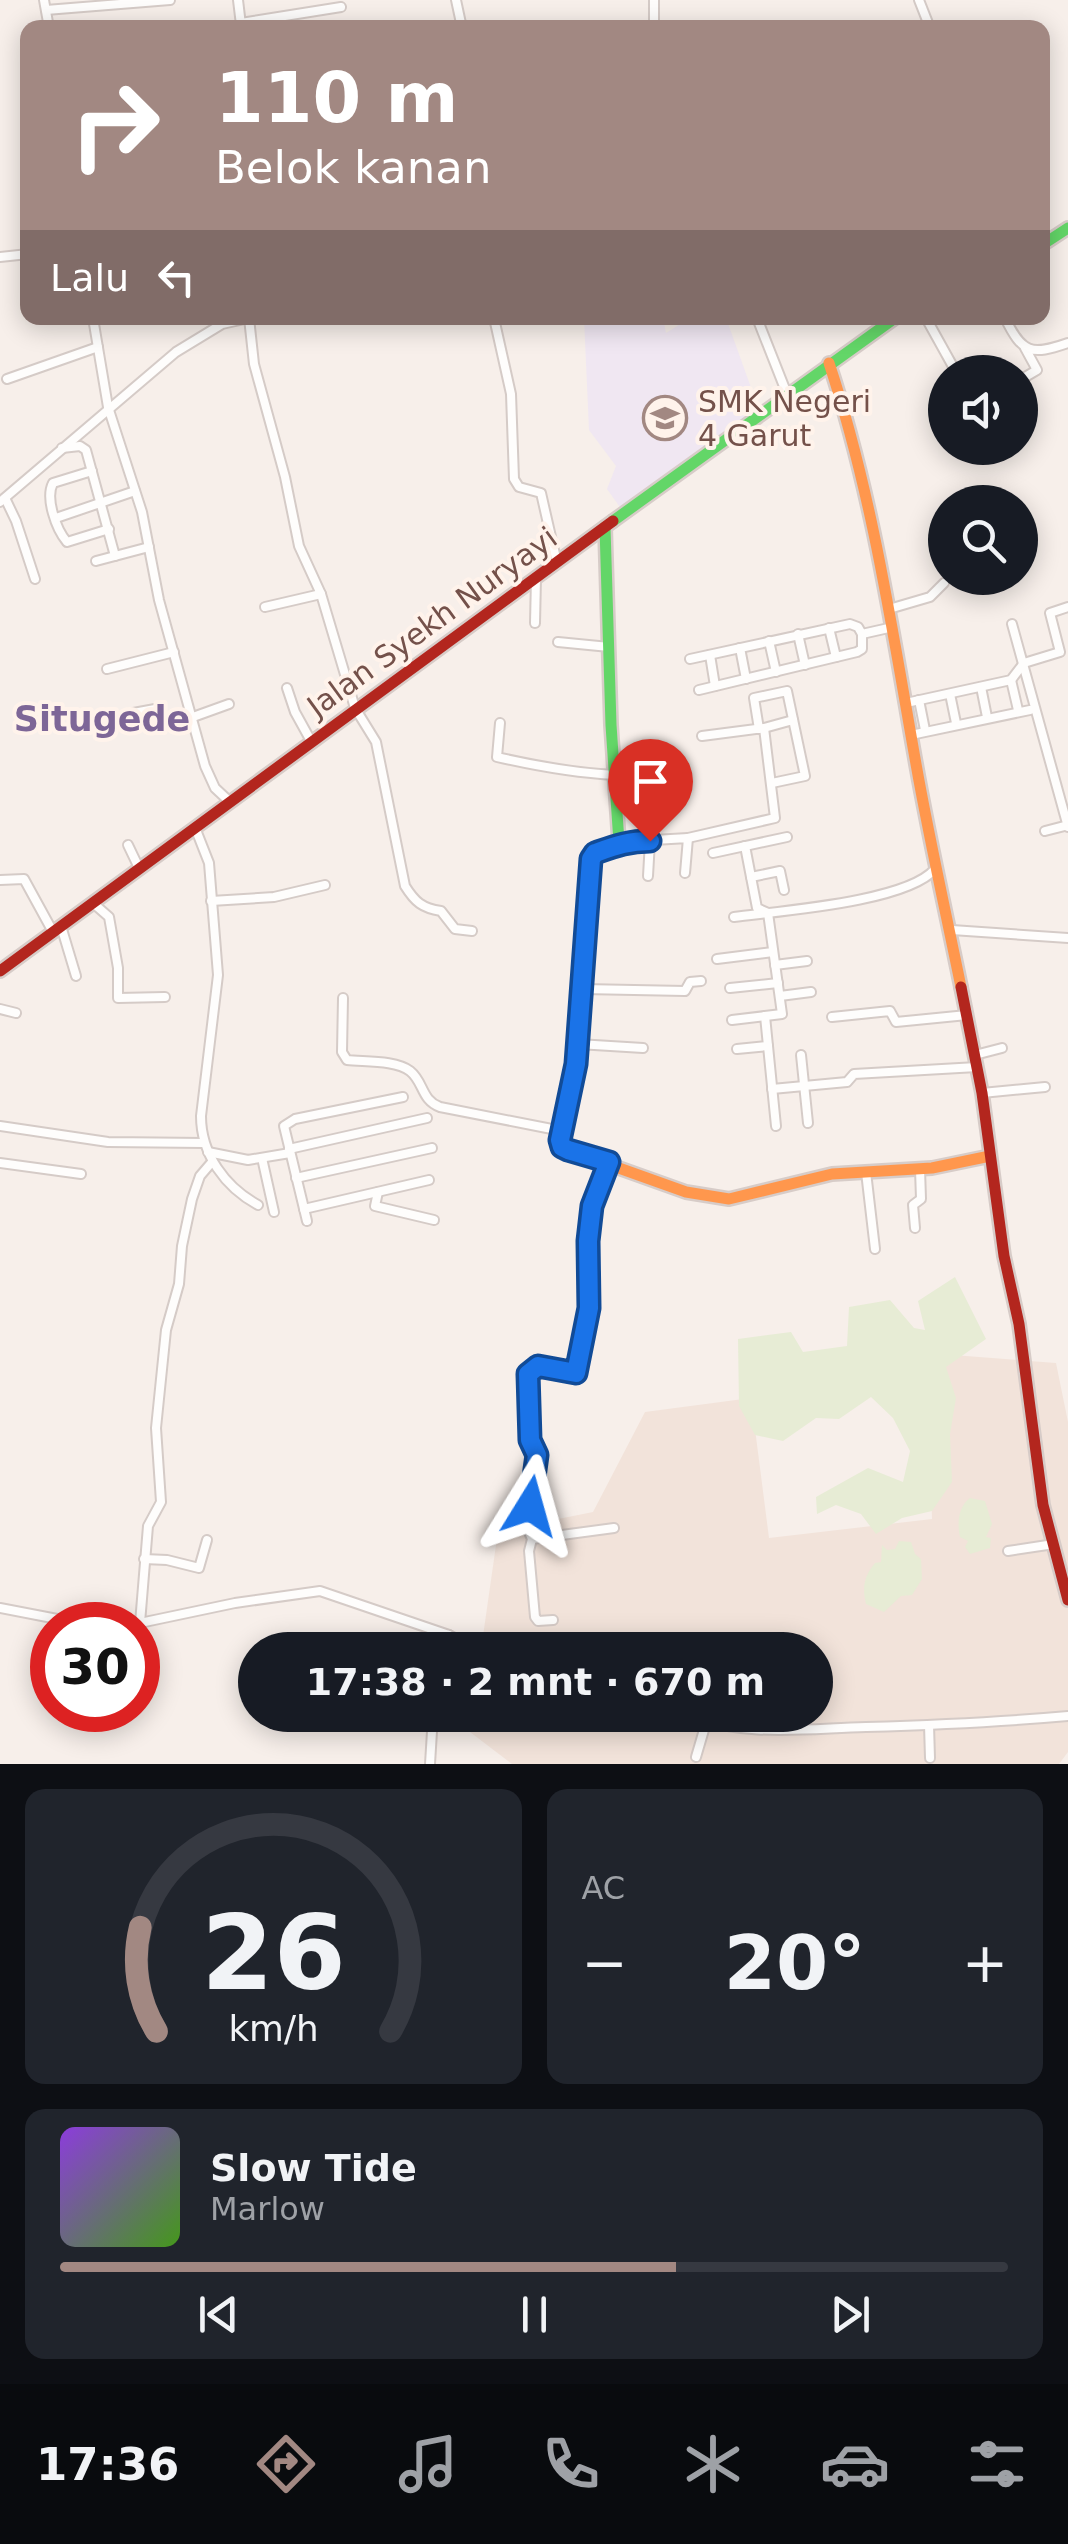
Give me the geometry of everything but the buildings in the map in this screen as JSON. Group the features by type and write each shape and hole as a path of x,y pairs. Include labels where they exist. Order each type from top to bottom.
{"street":[{"path":"45,5 170,0"},
{"path":"269,20 341,7"},
{"path":"94,325 108,406 135,491 210,781 230,802"},
{"path":"35,579 16,521 2,500 108,406 195,338 220,325"},
{"path":"250,325 254,364 286,477 299,546 321,594 355,708 376,742 405,886 413,900 441,911 455,929 472,930"},
{"path":"496,325 511,394 514,479 522,488 542,493 557,563"},
{"path":"760,325 787,394"},
{"name":"Jalan Syekh Nuryayi","path":"0,971 196,830 355,708 885,325"},
{"path":"930,325 947,355"},
{"path":"1008,325 1017,342 1024,346 1041,351 1068,343"},
{"path":"1024,346 1029,355"},
{"path":"7,380 98,347"},
{"path":"829,363 851,430 912,701 925,730"},
{"path":"62,448 84,448 115,556"},
{"path":"92,471 50,486 56,518 62,537 70,543 109,529"},
{"path":"56,518 135,491"},
{"path":"605,528 619,842"},
{"path":"96,561 148,547"},
{"path":"535,622 536,578"},
{"path":"265,606 321,594"},
{"path":"890,609 932,595"},
{"path":"912,701 1011,680 1024,663 1060,652 1050,613 1068,607"},
{"path":"690,659 855,624 862,634 862,648 836,658 698,690"},
{"path":"1012,624 1068,826 1045,831"},
{"path":"862,634 893,627"},
{"path":"829,628 836,658"},
{"path":"798,634 805,665"},
{"path":"769,641 776,672"},
{"path":"1058,644 1068,641"},
{"path":"558,642 608,646"},
{"path":"740,648 746,679"},
{"path":"107,669 174,652"},
{"path":"710,654 715,686"},
{"path":"1011,680 1018,710"},
{"path":"981,687 987,717"},
{"path":"288,688 295,712 311,741"},
{"path":"772,783 805,776 787,691 756,696 754,705 772,783 776,816 771,821 688,838 619,842 592,855 584,989 561,1144 565,1149 686,1192 722,1199 832,1174 951,1166 990,1156"},
{"path":"950,694 956,724"},
{"path":"912,701 911,735 982,1093 1033,1413 1041,1494 1068,1600"},
{"path":"128,714 154,709 160,723 229,704"},
{"path":"911,735 1030,710"},
{"path":"702,736 762,729 793,720"},
{"path":"500,723 497,757 568,773 615,775"},
{"path":"196,830 208,856 218,974 201,1116 208,1152 232,1187 258,1204"},
{"path":"685,873 688,838"},
{"path":"713,852 787,838"},
{"path":"648,876 650,841"},
{"path":"128,846 139,868"},
{"path":"745,846 757,908 768,913"},
{"path":"734,918 878,895 917,883 938,865"},
{"path":"751,877 780,871 784,890"},
{"path":"0,880 24,879 57,929 76,976"},
{"path":"211,902 274,896 325,885"},
{"path":"91,902 110,917 118,997 165,998"},
{"path":"732,1020 782,1014 768,913"},
{"path":"952,930 1068,938"},
{"path":"716,959 773,952"},
{"path":"775,966 807,961"},
{"path":"584,989 686,991 690,982 701,981"},
{"path":"730,988 778,983"},
{"path":"780,996 812,992"},
{"path":"343,998 342,1052 347,1060 406,1069 414,1075 428,1100 440,1107 562,1130"},
{"path":"0,1009 16,1013"},
{"path":"832,1017 890,1012 896,1022 966,1014"},
{"path":"764,1016 776,1126"},
{"path":"578,1044 644,1048"},
{"path":"737,1048 768,1046"},
{"path":"772,1089 846,1082 854,1074 976,1061 1002,1048"},
{"path":"801,1055 808,1123"},
{"path":"982,1093 1045,1087"},
{"path":"307,1221 284,1126 295,1119 404,1096"},
{"path":"0,1126 248,1160 427,1118"},
{"path":"296,1178 432,1148"},
{"path":"141,1602 149,1522 160,1502 156,1428 166,1330 179,1284 192,1199 208,1152"},
{"path":"262,1158 274,1212"},
{"path":"553,1620 535,1618 528,1511 537,1455 530,1440 528,1374 538,1366 576,1373 589,1308 592,1206 609,1162"},
{"path":"0,1163 81,1174"},
{"path":"916,1228 913,1207 921,1199 920,1169"},
{"path":"866,1172 876,1249"},
{"path":"304,1209 429,1180"},
{"path":"378,1192 375,1206 434,1220"},
{"path":"532,1538 614,1528"},
{"path":"144,1559 200,1568 207,1540"},
{"path":"1008,1551 1054,1544"},
{"path":"160,1619 320,1591 437,1632"},
{"path":"0,1608 30,1614"},
{"path":"833,1728 1068,1716"},
{"path":"929,1725 930,1758"},
{"path":"430,1764 432,1732"},
{"path":"696,1757 703,1732"}],"shaded area":[{"name":"SMK Negeri 4 Garut","path":"584,325 664,325 666,333 679,325 729,325 758,407 622,510 607,489 616,466 589,430"},
{"path":"927,1353 1056,1363 1068,1422 1068,1752 1059,1764 512,1764 470,1732 833,1732 833,1632 484,1632 498,1531 593,1512 645,1412 751,1398 769,1538 932,1519"}],"green space":[{"path":"955,1277 986,1339 946,1367 956,1398 950,1434 952,1482 932,1511 902,1518 876,1534 861,1514 836,1505 817,1514 816,1497 868,1468 903,1482 910,1451 893,1418 871,1397 839,1419 816,1418 783,1441 755,1435 739,1406 738,1339 791,1332 803,1352 847,1346 849,1307 890,1300 914,1328 925,1330 918,1301"},
{"path":"970,1498 985,1501 992,1524 986,1537 991,1538 990,1548 970,1554 965,1547 968,1541 960,1537 959,1526 961,1511"},
{"path":"899,1541 911,1542 921,1559 922,1579 912,1595 901,1596 884,1612 866,1604 865,1582 875,1563 881,1562 882,1545 887,1550 895,1549"}],"traffic: fast":[{"path":"1050,240 1068,228"},
{"path":"613,521 885,325"},
{"path":"605,527 619,842 595,853 591,859 576,1064 561,1144 616,1167"}],"traffic: slow":[{"path":"829,363 869,511 961,987"},
{"path":"616,1167 686,1192 729,1199 832,1174 932,1168 990,1156"}],"traffic: jam":[{"path":"0,971 613,521"},
{"path":"961,987 982,1093 1004,1256 1019,1324 1043,1505 1068,1600"}],"place":[{"name":"SMK Negeri 4 Garut","path":"665,418"}],"district":[{"name":"Situgede","path":"102,719"}],"route":[{"path":"530,1506 537,1455 530,1440 528,1373 538,1366 554,1372 576,1373 589,1308 587,1264 592,1206 609,1162 568,1150 560,1140 576,1064 591,859 595,853 619,842 650,841"}]}
